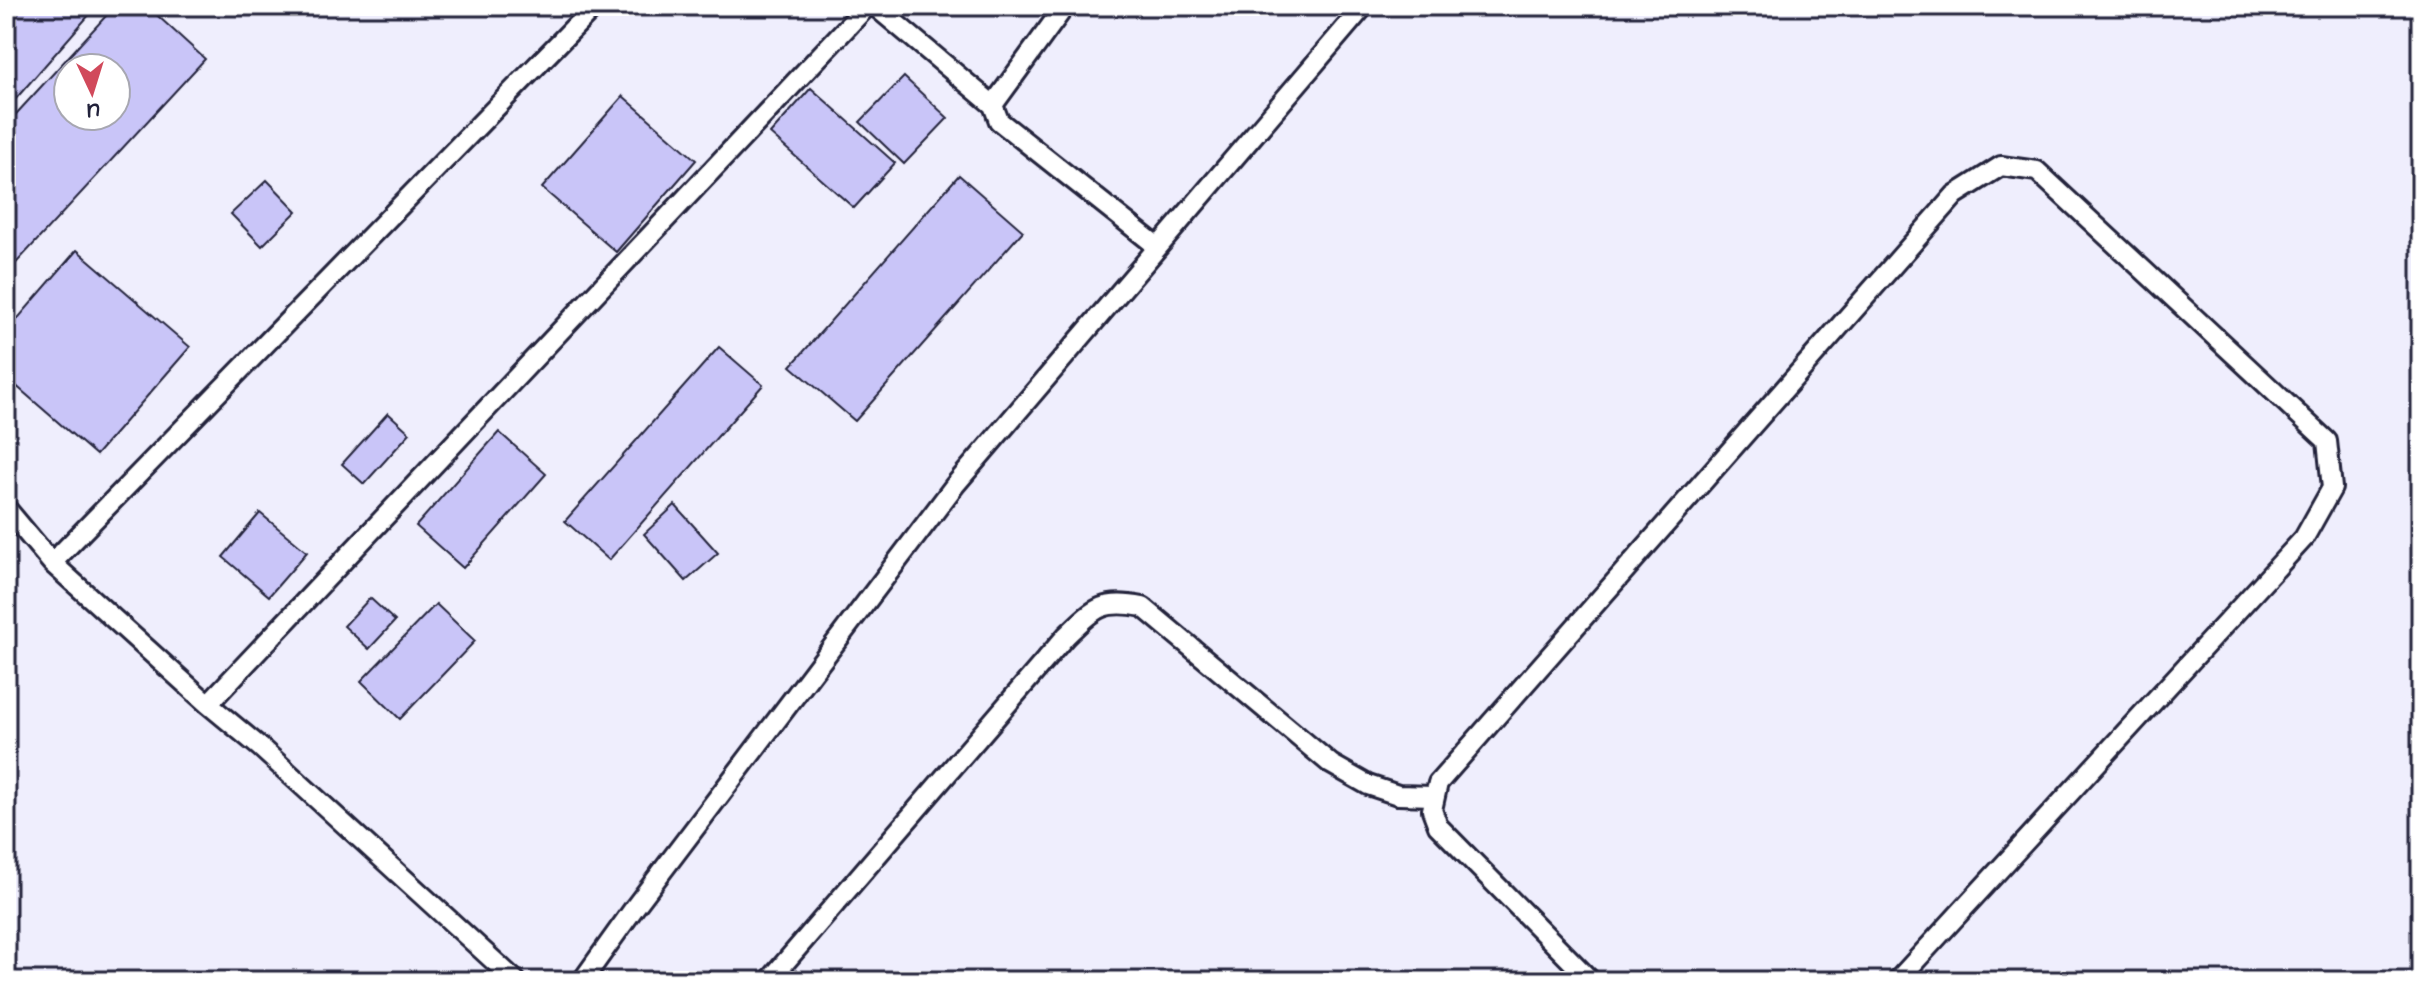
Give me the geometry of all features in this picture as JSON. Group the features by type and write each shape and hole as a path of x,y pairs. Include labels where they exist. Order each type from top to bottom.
{"lane":[{"path":"52,563 595,6"},
{"path":"208,704 867,6"},
{"path":"875,6 993,105 999,121 1158,247"},
{"path":"993,105 1065,6"},
{"path":"582,981 955,485 1364,6"},
{"path":"1591,981 1438,826 1432,810 1438,783 1955,195 2001,166 2037,171 2327,441 2332,488 2304,538 1897,981"},
{"path":"6,508 52,563 260,747 516,981"},
{"path":"769,981 1066,636 1093,610 1118,602 1143,607 1331,764 1368,785 1398,795 1434,796"}],"shaded area":[{"path":"6,6 2421,6 2421,981 6,981"}],"building":[{"path":"6,6 97,6 57,52 52,52 52,57 6,110"},
{"path":"115,6 147,6 205,59 6,274 6,125 52,75 52,132 132,132 132,52 73,52"},
{"path":"732,6 749,6 741,14"},
{"path":"904,77 948,118 904,164 860,122"},
{"path":"811,88 895,163 854,208 770,134"},
{"path":"623,96 696,160 616,252 542,188"},
{"path":"959,175 1023,231 855,421 791,366"},
{"path":"267,180 297,211 262,246 231,214"},
{"path":"77,250 190,347 96,455 6,377 6,332"},
{"path":"719,347 763,385 609,560 565,521"},
{"path":"388,413 410,433 364,484 342,464"},
{"path":"499,432 546,474 463,568 416,526"},
{"path":"675,505 718,553 686,581 644,534"},
{"path":"260,513 307,552 269,596 223,557"},
{"path":"370,598 395,621 369,649 344,626"},
{"path":"436,604 475,641 400,719 361,681"}]}
